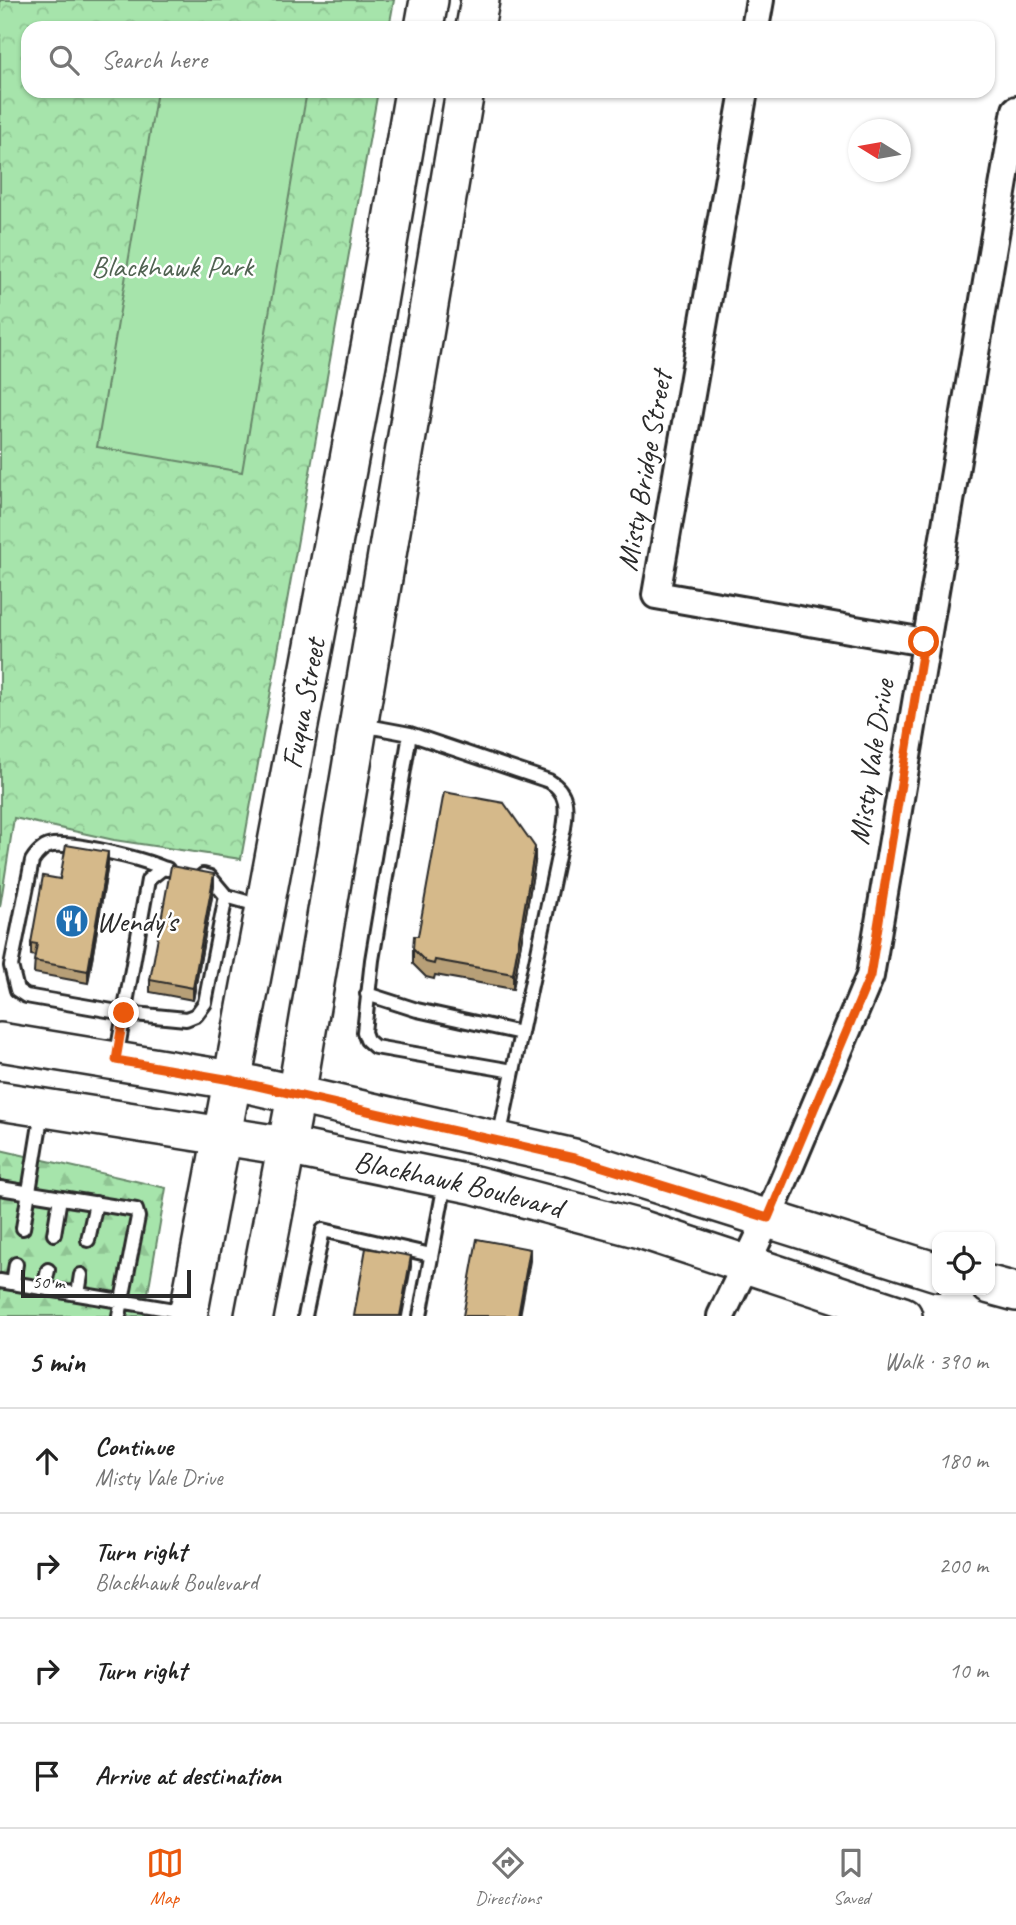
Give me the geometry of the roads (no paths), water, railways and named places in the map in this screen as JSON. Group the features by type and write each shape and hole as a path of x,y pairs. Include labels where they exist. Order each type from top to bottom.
{"main road":[{"path":"426,21 429,0"},
{"path":"476,21 480,0"},
{"name":"Fuqua Street","path":"189,1314 220,1134 372,337 413,98"},
{"name":"Fuqua Street","path":"254,1316 296,1096 464,98"},
{"path":"372,337 422,347"},
{"path":"301,716 358,724"},
{"name":"Blackhawk Boulevard","path":"0,1042 231,1080 574,1158 932,1270"},
{"name":"Blackhawk Boulevard","path":"0,1101 220,1134 446,1179 640,1229 903,1316"},
{"path":"995,1286 1016,1292"}],"street":[{"path":"756,21 760,0"},
{"name":"Misty Bridge Street","path":"743,98 656,595 924,642"},
{"name":"Misty Vale Drive","path":"721,1316 744,1263 768,1218 870,976 924,642 1016,110"}],"lane":[{"path":"358,724 410,734 549,781 564,795 567,808 564,828 499,1141"},
{"path":"410,734 366,994 364,1032 367,1040 375,1047 513,1071"},
{"path":"226,897 205,1003 197,1015 186,1019 124,1013 26,996 17,990 11,966 32,861 38,851 53,845 138,857 163,868 210,877 226,897 264,907"},
{"path":"116,1060 148,880 163,868"},
{"path":"366,994 417,1010 521,1033"},
{"path":"23,1228 42,1108"},
{"path":"420,1316 446,1179"},
{"path":"0,1188 136,1210 138,1217 119,1316"},
{"path":"54,1234 60,1198"},
{"path":"88,1240 96,1203"},
{"path":"305,1316 323,1230 431,1255"},
{"path":"16,1264 7,1282 189,1314"},
{"path":"44,1288 48,1269"},
{"path":"78,1294 81,1275"}],"place":[{"name":"Wendy's","path":"72,921"}],"park label":[{"name":"Blackhawk Park","path":"172,266"}]}
